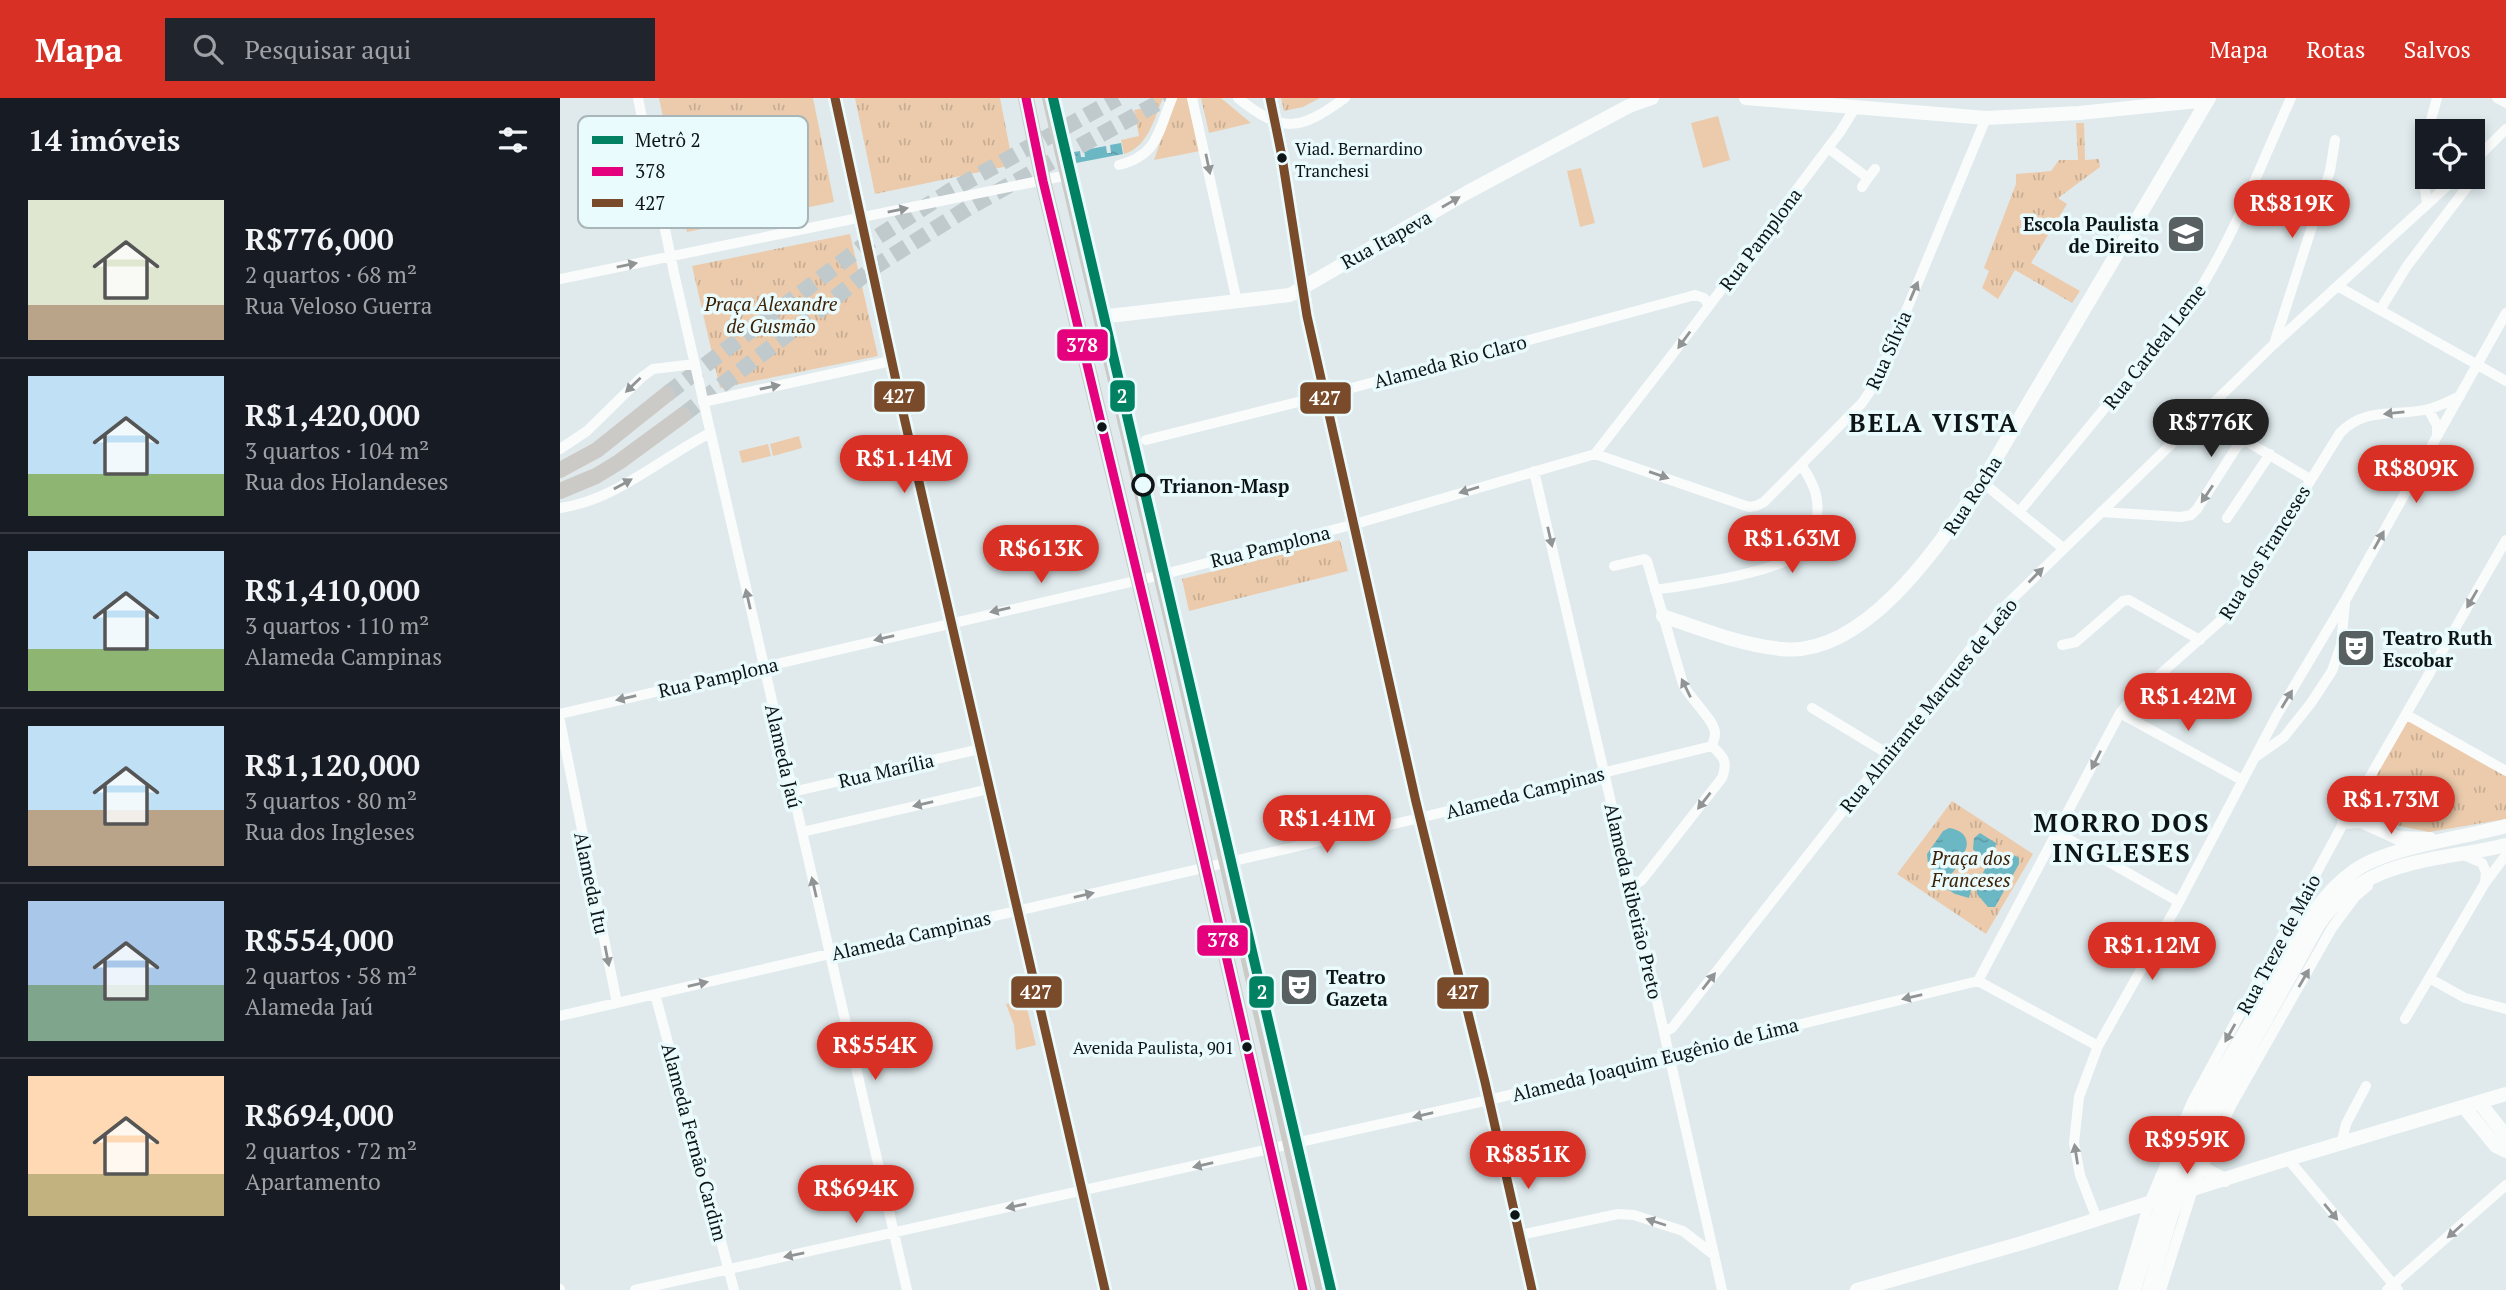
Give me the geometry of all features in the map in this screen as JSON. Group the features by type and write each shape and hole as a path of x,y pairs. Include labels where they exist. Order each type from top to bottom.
{"main road":[{"path":"1026,98 1043,181 1303,1290"},
{"path":"1050,98 1324,1290"},
{"path":"560,470 597,450 667,394"},
{"path":"560,491 619,463 683,415"}],"street":[{"name":"Alameda Jaú","path":"638,98 642,116"},
{"path":"835,98 891,361 1105,1290"},
{"path":"1119,165 1137,160 1151,148 1172,98"},
{"path":"1192,98 1237,302"},
{"path":"1238,98 1277,124 1289,125 1317,116 1345,98"},
{"path":"1270,98 1307,316 1420,818 1532,1290"},
{"name":"Rua Itapeva","path":"1100,317 1290,295 1468,192 1629,107 1652,98"},
{"path":"1746,98 1986,118 2079,113 2209,99"},
{"name":"Rua Cardeal Leme","path":"2019,512 2202,288 2291,98"},
{"path":"2431,119 2437,98"},
{"path":"2497,98 2506,103"},
{"name":"Rua Rocha","path":"1663,616 1720,635 1784,649 1828,642 1856,627 1904,587 1941,543 1982,482 2209,99"},
{"name":"Rua Pamplona","path":"560,714 1161,575 1355,524 1594,454 1828,149 1855,108"},
{"name":"Rua Sílvia","path":"1594,454 1749,507 1764,502 1862,403 1877,381 1986,118"},
{"path":"2485,150 2506,129"},
{"path":"2273,345 2330,171 2335,140"},
{"path":"1828,149 1865,182 1875,169"},
{"path":"560,279 1068,175"},
{"path":"2425,189 2427,203"},
{"name":"Rua Almirante Marques de Leão","path":"1664,1032 1672,1028 2000,611 2273,345 2443,189"},
{"path":"2380,310 2407,266 2465,189"},
{"name":"Alameda Jaú","path":"664,228 906,1290"},
{"path":"2339,287 2506,381"},
{"name":"Alameda Rio Claro","path":"1146,440 1326,395 1695,295 1704,298 1709,305"},
{"path":"2097,1219 2080,1175 2074,1143 2079,1097 2098,1046 2179,902 2277,715 2346,599 2506,313"},
{"path":"703,402 891,361"},
{"path":"560,449 587,431 653,369 695,364"},
{"name":"Rua dos Franceses","path":"1978,981 2120,713 2130,700 2227,615 2340,433 2355,419 2367,415 2428,409 2460,396"},
{"path":"2428,409 2437,425 2437,437"},
{"path":"560,508 589,501 624,485 710,433"},
{"path":"2101,512 2185,517 2197,509 2241,442 2249,441 2310,479"},
{"path":"2227,518 2270,454"},
{"path":"1655,590 1696,584 1774,566 1796,555 1809,540 1815,527 1818,504 1812,480 1802,466"},
{"name":"Alameda Ribeirão Preto","path":"1534,471 1722,1290"},
{"path":"1982,482 2063,548"},
{"name":"Rua Treze de Maio","path":"2123,1290 2160,1175 2192,1102 2344,822 2506,540"},
{"path":"1614,566 1646,559 1682,684 1713,725 1716,733 1712,746 1724,757 1726,768 1722,778 1642,880 1630,888"},
{"path":"2256,756 2284,737 2332,671 2341,645 2346,599"},
{"path":"2062,645 2076,642 2123,601 2129,600 2200,640"},
{"path":"1812,708 1888,754"},
{"path":"2120,713 2242,780"},
{"path":"2407,715 2506,771"},
{"name":"Alameda Itu","path":"560,721 617,1003"},
{"name":"Alameda Campinas","path":"560,1016 1420,818 1712,746"},
{"name":"Rua Marília","path":"792,792 980,749"},
{"path":"802,832 989,789"},
{"path":"2344,822 2357,820 2398,838 2430,838 2441,842"},
{"path":"2147,1286 2197,1133 2316,910 2336,886 2355,870 2393,854 2506,826"},
{"path":"2058,833 2179,902"},
{"path":"2197,1133 2330,908 2356,884 2389,869 2506,845"},
{"path":"2461,854 2482,863 2486,872 2485,883"},
{"path":"2405,1018 2485,883 2506,855"},
{"name":"Rua Treze de Maio","path":"2147,1286 2176,1245 2193,1189 2231,1106 2332,928 2355,897 2389,869"},
{"path":"2429,978 2465,998 2506,1009"},
{"path":"1978,981 2098,1046"},
{"name":"Alameda Joaquim Eugênio de Lima","path":"635,1290 1489,1100 1978,981"},
{"name":"Alameda Fernão Cardim","path":"655,994 734,1290"},
{"path":"2341,1144 2346,1124 2366,1087"},
{"path":"1857,1290 2022,1243 2506,1094"},
{"path":"2479,1102 2506,1136"},
{"path":"2464,1107 2496,1146 2506,1151"},
{"path":"2171,1149 2188,1161 2196,1160 2209,1152"},
{"path":"2288,1159 2393,1288 2506,1185"},
{"path":"2160,1175 2182,1167 2202,1168 2225,1180"},
{"path":"1520,1235 1618,1214 1634,1215 1687,1233 1714,1255"},
{"path":"2140,1233 2153,1222 2161,1220 2168,1223 2173,1231 2176,1245"}],"green space":[{"path":"659,98 813,98 834,202 808,207 808,116 663,116"},
{"path":"855,98 1000,98 1013,165 875,194"},
{"path":"1153,98 1163,98 1145,139 1124,154 1121,140 1139,136 1134,110 1154,106"},
{"path":"1176,98 1187,98 1200,151 1154,160"},
{"path":"1201,98 1221,98 1251,123 1209,133"},
{"path":"1281,98 1320,98 1303,107 1284,111"},
{"path":"1718,116 1730,160 1703,168 1691,123"},
{"path":"2076,123 2084,123 2085,160 2099,159 2100,167 2058,198 2067,204 2031,263 2080,291 2072,303 2015,270 1998,299 1982,288 1989,271 1984,268 2016,184 2016,174 2051,171 2059,160 2078,160"},
{"path":"1581,168 1595,223 1580,227 1567,171"},
{"path":"686,228 707,228 687,232"},
{"name":"Praça Alexandre de Gusmão","path":"850,234 878,356 720,388 692,266"},
{"path":"799,436 802,448 773,456 770,444"},
{"path":"768,444 771,456 742,463 739,451"},
{"path":"1340,540 1348,571 1189,611 1182,579"},
{"path":"2408,720 2506,775 2506,819 2429,832 2395,825 2359,805"},
{"name":"Praça dos Franceses","path":"1952,801 2033,854 1986,934 1897,874"},
{"path":"1025,1000 1036,1045 1016,1050 1014,1025 1006,1004"}],"water":[{"path":"1121,143 1123,154 1076,163 1074,152 1080,151 1081,157 1085,157 1084,150 1106,146 1107,153 1111,153 1110,145"},
{"path":"1949,828 1963,834 1967,846 1951,874 1937,875 1928,864 1927,854 1943,831"},
{"path":"1980,833 1996,843 1995,850 1990,855 1978,855 1973,849 1974,838"},
{"path":"2008,852 2019,858 2019,864 1995,907 1988,907 1977,894 1979,880 1991,858"},
{"path":"1964,876 1972,886 1969,898 1947,889 1951,880"}],"tunnel":[{"path":"667,394 863,246 950,191 1118,98"},
{"path":"683,415 876,266 968,208 1167,98"}],"metro line":[{"name":"2","path":"1053,98 1331,1290"}],"transit line":[{"name":"427","path":"835,98 901,404 1105,1290"},
{"name":"378","path":"1026,98 1043,181 1157,656 1303,1290"},
{"name":"427","path":"1270,98 1307,316 1416,802 1485,1082 1532,1290"}],"place":[{"name":"Viad. Bernardino Tranchesi","path":"1282,158"},
{"name":"Escola Paulista de Direito","path":"2186,234"},
{"name":"Trianon-Masp","path":"1143,485"},
{"name":"Teatro Ruth Escobar","path":"2356,648"},
{"name":"Teatro Gazeta","path":"1299,987"},
{"name":"Avenida Paulista, 901","path":"1247,1047"}],"district":[{"name":"BELA VISTA","path":"1934,422"},
{"name":"MORRO DOS INGLESES","path":"2122,837"}]}
